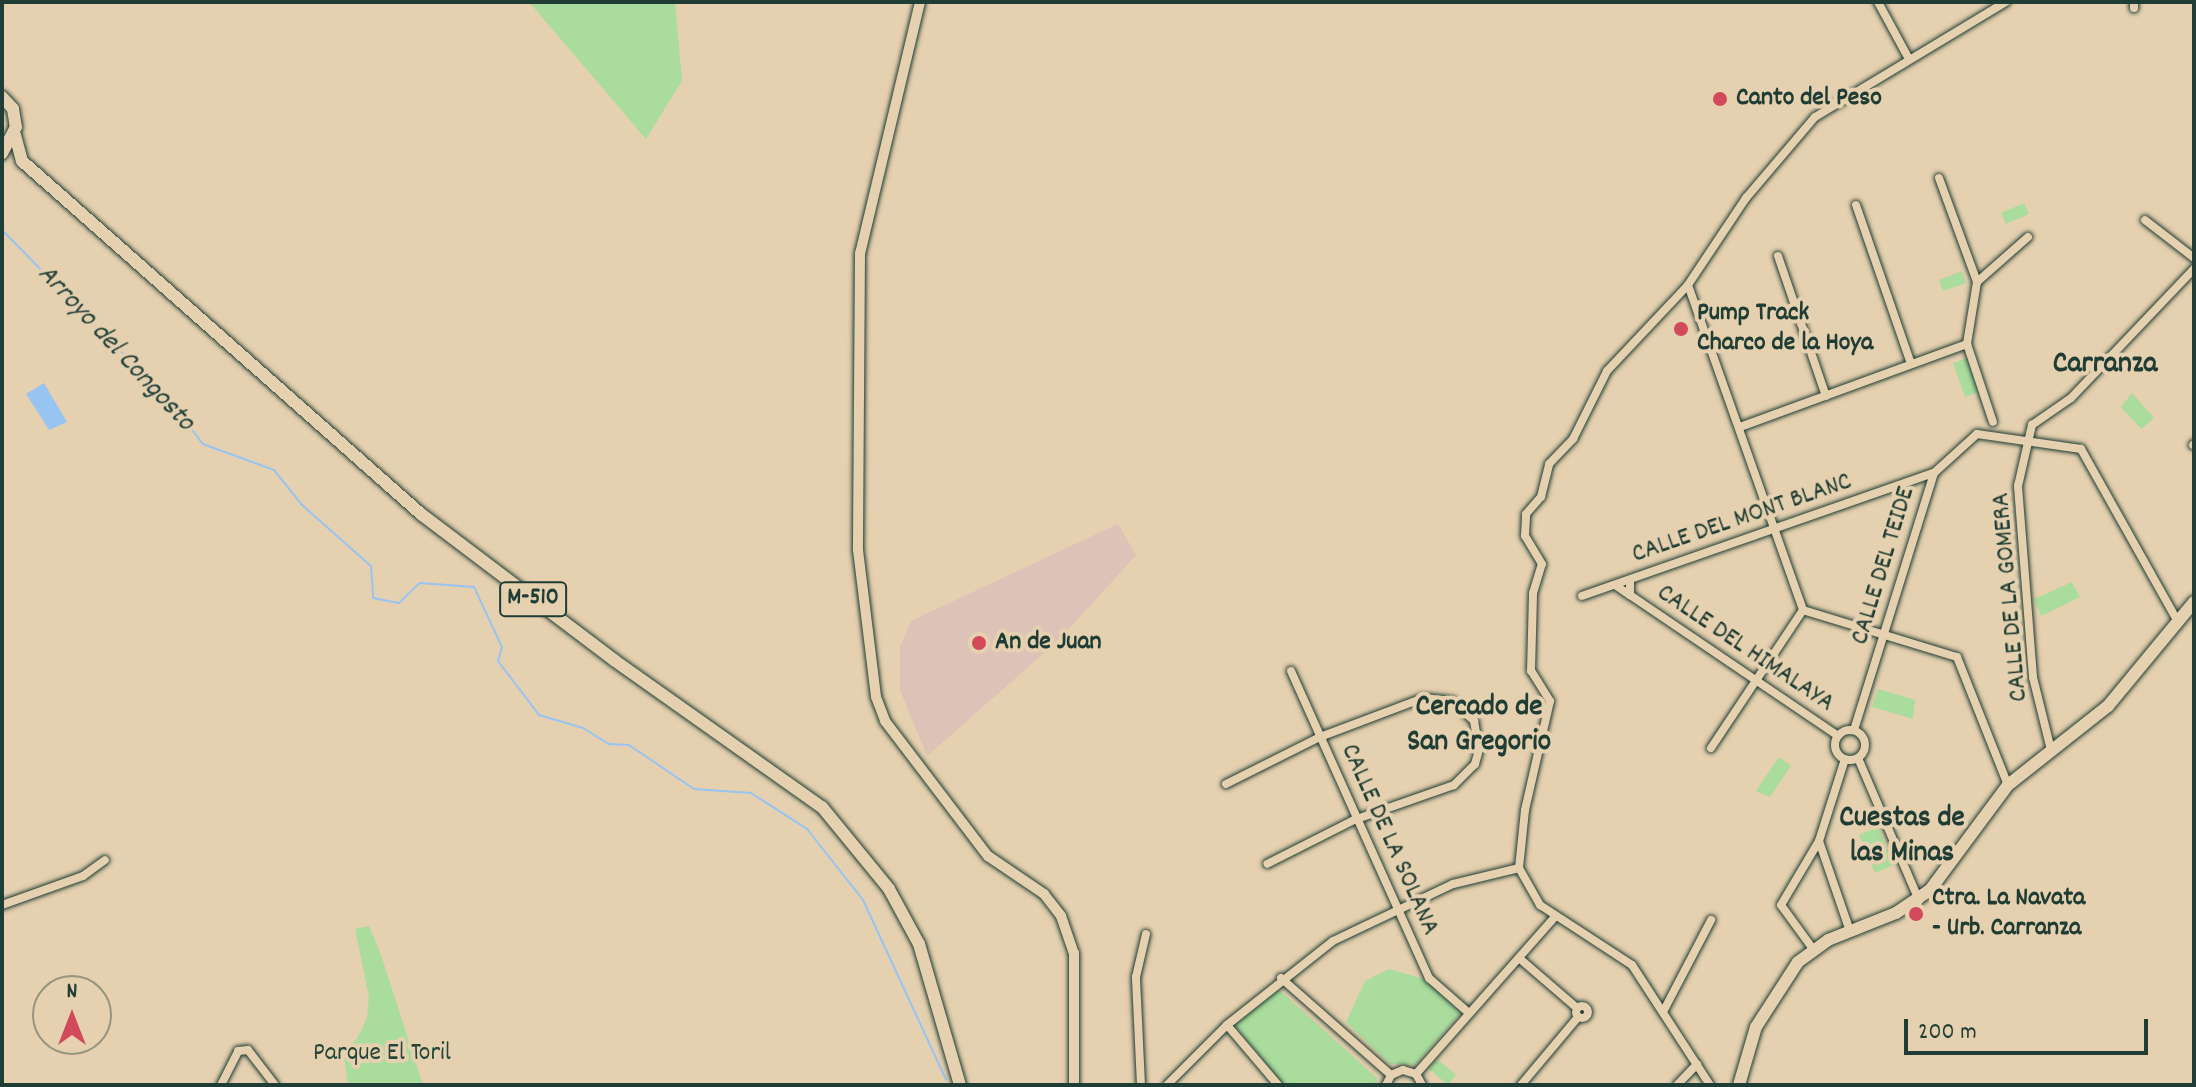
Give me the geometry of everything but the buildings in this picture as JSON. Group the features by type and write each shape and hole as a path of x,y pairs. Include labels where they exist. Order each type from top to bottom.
{"main road":[{"path":"2,97 16,118 15,135 22,161 2,156 15,135"},
{"name":"M-510","path":"22,161 421,514 614,660 822,807 889,889 919,944 960,1085"},
{"path":"1739,1085 1748,1047 1767,1007 1813,949 1919,900 1958,859 2008,785 2108,706 2194,602"}],"street":[{"path":"920,2 860,253 858,550 876,697 885,721 988,856 1044,894 1061,916 1074,953 1074,1085"},
{"path":"1878,2 1909,59"},
{"path":"1710,1085 1624,957 1540,905 1519,868 1525,810 1550,701 1531,671 1533,593 1542,564 1525,536 1526,514 1541,497 1549,464 1573,439 1607,371 1688,285 1746,198 1815,117 2006,2"},
{"path":"1939,178 1977,282 1967,344 1993,422"},
{"path":"1856,205 1911,364"},
{"path":"2145,220 2194,258"},
{"path":"1977,282 2028,237"},
{"path":"1778,256 1826,396"},
{"path":"2029,440 2032,425 2071,398 2194,269"},
{"path":"1688,285 1803,610"},
{"path":"1740,427 1967,344"},
{"name":"CALLE DEL TEIDE","path":"1854,730 1934,473 1977,434 2075,445 2086,454 2178,622"},
{"name":"CALLE DE LA GOMERA","path":"2029,440 2018,486 2033,677 2051,750"},
{"name":"CALLE DEL MONT BLANC","path":"1582,596 1934,473"},
{"path":"1915,480 1928,492"},
{"name":"CALLE DEL HIMALAYA","path":"1630,580 1630,595"},
{"name":"CALLE DEL HIMALAYA","path":"1615,585 1838,736"},
{"path":"1803,610 1957,657 2008,785"},
{"path":"1711,748 1803,610"},
{"name":"CALLE DE LA SOLANA","path":"1291,671 1429,978 1469,1013"},
{"path":"1226,784 1320,737 1423,698 1452,701 1474,721 1479,750 1466,776 1357,819 1267,864"},
{"path":"1858,758 1845,759 1837,752 1838,736 1854,730 1865,740 1858,758 1919,900"},
{"path":"1813,949 1781,905 1819,841 1845,759"},
{"path":"1819,841 1850,931"},
{"path":"2,905 83,876 105,860"},
{"path":"1167,1085 1176,1071 1281,978 1333,941 1397,907 1453,884 1519,868"},
{"path":"1416,1074 1556,916"},
{"path":"1663,1012 1711,920"},
{"path":"1141,1085 1136,977 1146,934"},
{"path":"1519,958 1578,1012 1521,1085"},
{"path":"1281,978 1391,1075"},
{"path":"1227,1025 1278,1085"},
{"path":"221,1085 230,1060 238,1051 248,1050 275,1085"},
{"path":"1677,1085 1697,1064"},
{"path":"1386,1085 1391,1075 1403,1070 1416,1074 1422,1085"}],"shaded area":[{"name":"An de Juan","path":"1118,524 1136,555 1060,639 927,756 900,690 900,647 911,621"}],"green space":[{"path":"529,2 675,2 682,81 646,139"},
{"path":"2024,203 2029,214 2006,224 2001,213"},
{"path":"1962,271 1966,283 1943,291 1939,280"},
{"path":"1967,358 1979,392 1965,397 1953,363"},
{"path":"2132,393 2154,418 2141,429 2121,407"},
{"path":"2072,582 2080,597 2041,616 2034,599"},
{"path":"1878,689 1915,700 1913,719 1872,707"},
{"path":"1779,757 1791,766 1770,797 1756,791"},
{"path":"1878,827 1894,865 1875,873 1859,835"},
{"name":"Parque El Toril","path":"369,926 423,1085 348,1085 343,1050 357,1039 367,1018 369,997 355,929"},
{"path":"1389,969 1424,979 1461,1013 1415,1065 1390,1064 1346,1022 1365,981"},
{"path":"1277,988 1377,1078 1378,1085 1283,1085 1235,1026"},
{"path":"1437,1059 1456,1075 1448,1085 1429,1069"}],"water":[{"path":"44,383 67,422 49,430 26,394"}],"waterway":[{"name":"Arroyo del Congosto","path":"2,230 169,400 203,444 274,470 302,505 371,566 373,598 399,603 420,583 474,587 502,647 498,661 539,715 583,728 609,744 629,745 694,789 751,793 807,829 863,900 946,1080"}],"place":[{"name":"Canto del Peso","path":"1720,99"},
{"name":"Pump Track Charco de la Hoya","path":"1681,329"},
{"name":"An de Juan","path":"979,643"},
{"name":"Ctra. La Navata - Urb. Carranza","path":"1916,914"}],"district":[{"name":"Carranza","path":"2105,366"},
{"name":"Cercado de San Gregorio","path":"1479,726"},
{"name":"Cuestas de las Minas","path":"1902,837"}]}
